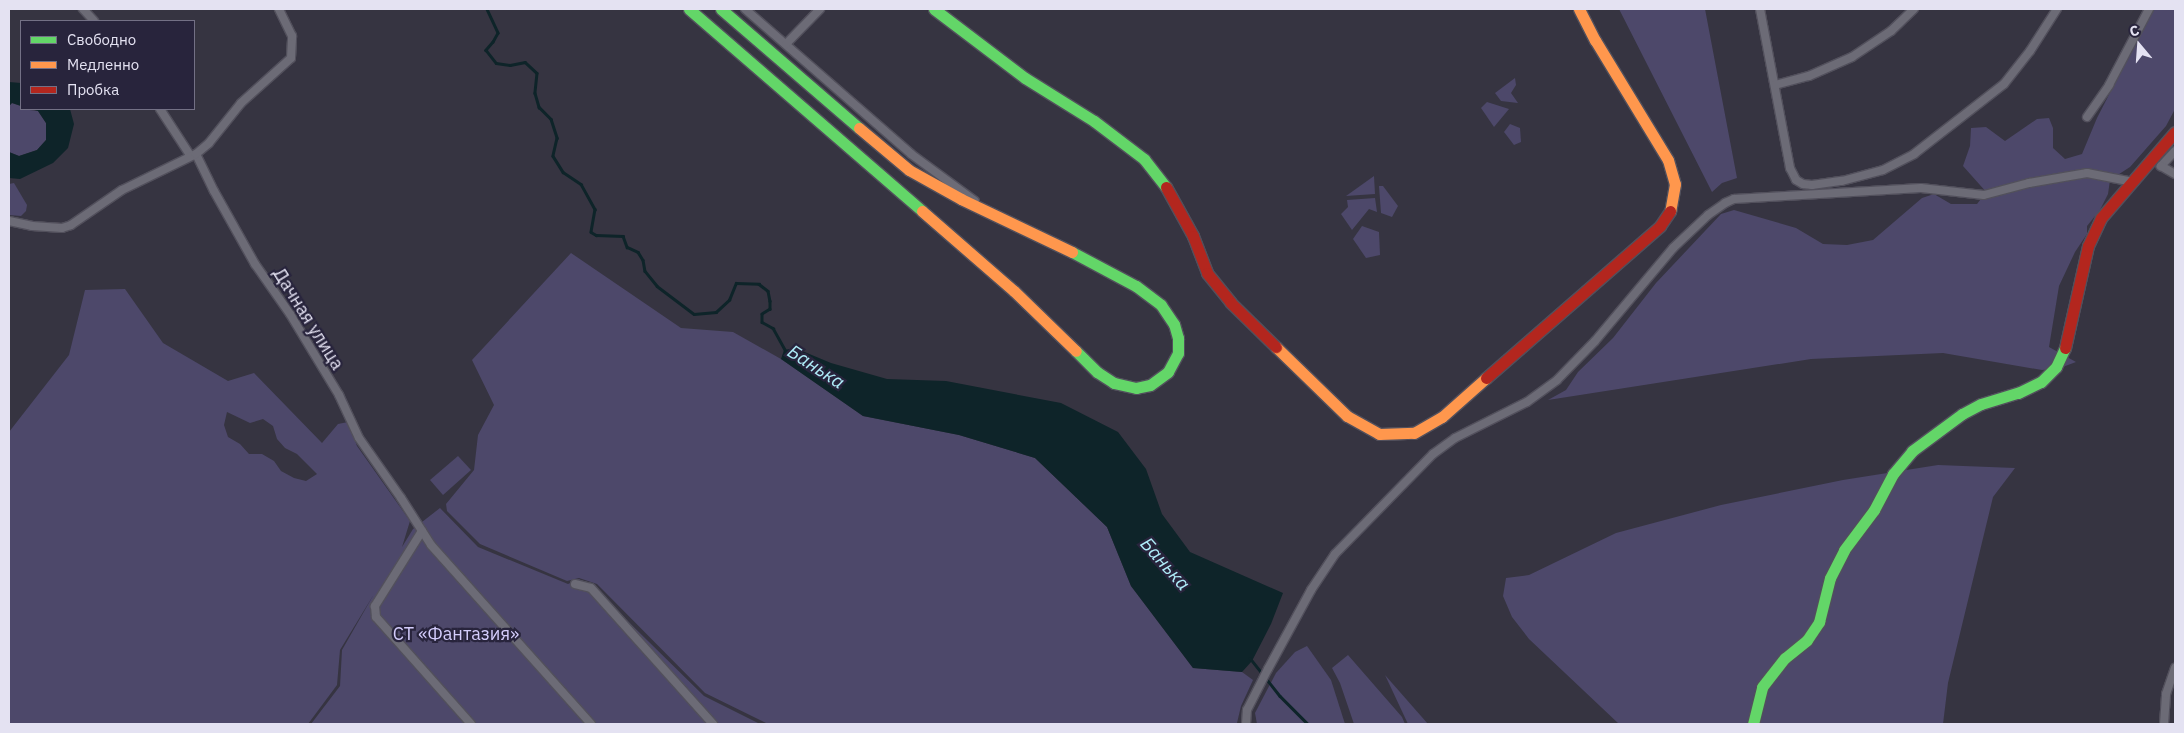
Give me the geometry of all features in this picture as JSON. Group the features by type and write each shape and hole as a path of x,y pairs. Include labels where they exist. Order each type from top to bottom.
{"street":[{"path":"84,9 93,20"},
{"path":"9,221 62,228 71,225 122,190 193,154 210,142 241,103 291,58 293,49 292,36 279,9"},
{"path":"689,9 1014,291 1097,372 1114,383 1136,388 1150,385 1168,372 1178,352 1178,338 1174,324 1161,305 1136,286 1093,262 940,188 909,170 721,9"},
{"path":"745,9 911,154 995,215"},
{"path":"786,44 820,9"},
{"path":"934,9 1025,78 1094,122 1144,159 1169,190 1193,236 1207,272 1231,303 1347,416 1379,434 1397,435 1414,433 1442,417 1660,226 1672,208 1675,184 1668,160 1595,40 1579,9"},
{"path":"1760,9 1790,168 1796,180 1803,184 1812,185 1883,170 1914,154 2004,84 2030,51 2058,9"},
{"path":"1775,85 1809,76 1852,57 1891,31 1914,9"},
{"path":"2086,117 2109,85 2149,9"},
{"name":"Дачная улица","path":"161,110 193,154 255,264 290,314 339,395 360,438 431,545 591,724"},
{"path":"1752,724 1762,687 1785,658 1807,640 1819,622 1830,578 1844,550 1874,510 1893,474 1912,451 1962,414 1981,404 2018,393 2041,382 2056,367 2063,355 2072,330 2088,246 2101,218 2175,132"},
{"path":"2175,151 2162,166 2175,174"},
{"path":"1246,724 1247,710 1268,669 1311,590 1335,554 1433,454 1455,438 1527,402 1557,380 1595,340 1674,248 1708,215 1725,203 1734,199 1921,188 1984,195 2029,183 2087,173 2133,182"},
{"path":"422,531 375,606 376,617 471,724"},
{"path":"575,584 591,588 713,724"},
{"path":"2164,724 2166,694 2175,668"}],"green space":[{"path":"1619,9 1705,9 1737,178 1722,183 1712,192"},
{"path":"2153,9 2175,9 2175,109 2166,126 2130,167 2110,180 2108,194 2100,210 2087,226 2087,234 2075,252 2059,286 2049,347 2076,362 2060,368 2042,370 1943,353 1811,359 1548,400 1566,390 1578,372 1613,338 1656,283 1721,214 1734,210 1796,228 1823,244 1847,245 1873,240 1922,198 1934,194 1951,204 1977,204 1984,195 1988,194 1963,166 1970,146 1971,128 1986,127 2005,141 2037,119 2049,118 2053,128 2053,148 2065,159 2082,154 2097,118"},
{"path":"1515,78 1516,85 1511,93 1518,103 1501,101 1495,93"},
{"path":"1487,102 1509,109 1494,127 1481,108"},
{"path":"12,103 20,106 20,110 38,111 46,123 46,140 37,150 19,156 9,152 9,106"},
{"path":"1510,124 1520,128 1521,142 1514,145 1504,132"},
{"path":"1374,176 1375,194 1346,196"},
{"path":"14,183 27,205 26,211 21,216 9,215 9,184"},
{"path":"1379,186 1383,186 1398,206 1392,217 1381,213"},
{"path":"1375,198 1377,212 1369,209 1352,230 1341,214 1348,207 1347,200"},
{"path":"1362,226 1379,232 1380,255 1366,258 1353,239"},
{"path":"571,253 681,328 733,332 781,359 863,416 959,435 1035,458 1107,527 1131,586 1193,668 1242,672 1253,680 1241,706 1237,723 768,724 705,693 597,584 579,578 567,581 480,544 447,511 446,504 474,470 478,435 494,405 472,360"},
{"name":"СТ «Фантазия»","path":"125,289 163,343 228,381 254,373 322,443 338,424 348,422 357,446 410,521 402,547 413,529 440,508 478,547 568,584 579,579 592,586 704,696 760,724 311,724 340,686 342,650 374,594 340,650 337,685 308,724 9,724 9,432 69,355 85,290","holes":["227,412 250,423 263,419 273,426 277,439 285,448 297,454 317,474 306,481 294,478 281,471 274,461 262,454 249,454 240,444 228,437 224,425"]},
{"path":"458,456 471,470 443,495 430,480"},
{"path":"1938,465 2015,468 1993,497 1948,683 1943,724 1619,724 1529,639 1512,617 1503,596 1506,578 1529,575 1616,533 1721,505 1843,480"},
{"path":"1307,646 1331,680 1345,724 1257,724 1255,713 1276,673 1295,652"},
{"path":"1348,655 1402,717 1405,724 1354,724 1340,683 1332,668"},
{"path":"1385,675 1428,724 1408,724"}],"water":[{"path":"9,82 20,83 20,106 12,103 9,106"},
{"path":"34,110 70,110 74,124 68,148 53,163 20,179 9,178 9,152 19,156 37,150 46,140 46,123 38,111"},
{"path":"795,348 831,363 887,379 946,381 1061,403 1118,432 1146,469 1162,514 1190,552 1283,593 1271,624 1252,661 1242,672 1193,668 1131,586 1107,527 1035,458 959,435 863,416 781,359 784,350"}],"waterway":[{"name":"Банька","path":"487,9 498,33 486,50 496,63 510,65 525,62 537,73 535,93 539,107 551,119 557,138 553,156 563,172 581,184 595,209 591,232 596,235 623,236 627,247 638,252 643,260 645,271 657,286 694,314 716,312 729,300 736,283 759,284 768,291 770,301 770,309 762,314 762,322 773,328 786,351"},
{"name":"Банька","path":"1250,658 1280,696 1308,724"}],"traffic: fast":[{"path":"689,9 922,211"},
{"path":"721,9 859,128"},
{"path":"934,9 1025,78 1094,121 1144,159 1166,187"},
{"path":"1072,252 1136,286 1161,305 1174,324 1178,338 1178,353 1168,372 1150,385 1136,388 1114,383 1097,372 1076,351"},
{"path":"1753,724 1762,687 1785,658 1807,640 1819,622 1830,578 1844,550 1874,510 1893,474 1912,451 1962,414 1981,404 2018,393 2041,382 2056,367 2065,348"}],"traffic: slow":[{"path":"1579,9 1595,40 1668,160 1675,184 1670,211"},
{"path":"859,128 909,170 961,199 1072,252"},
{"path":"922,211 1014,291 1076,351"},
{"path":"1276,347 1347,416 1379,434 1414,433 1442,417 1486,378"}],"traffic: jam":[{"path":"2065,348 2088,246 2101,218 2175,132"},
{"path":"1166,187 1193,236 1207,273 1231,303 1276,347"},
{"path":"1486,378 1660,226 1670,211"}]}
